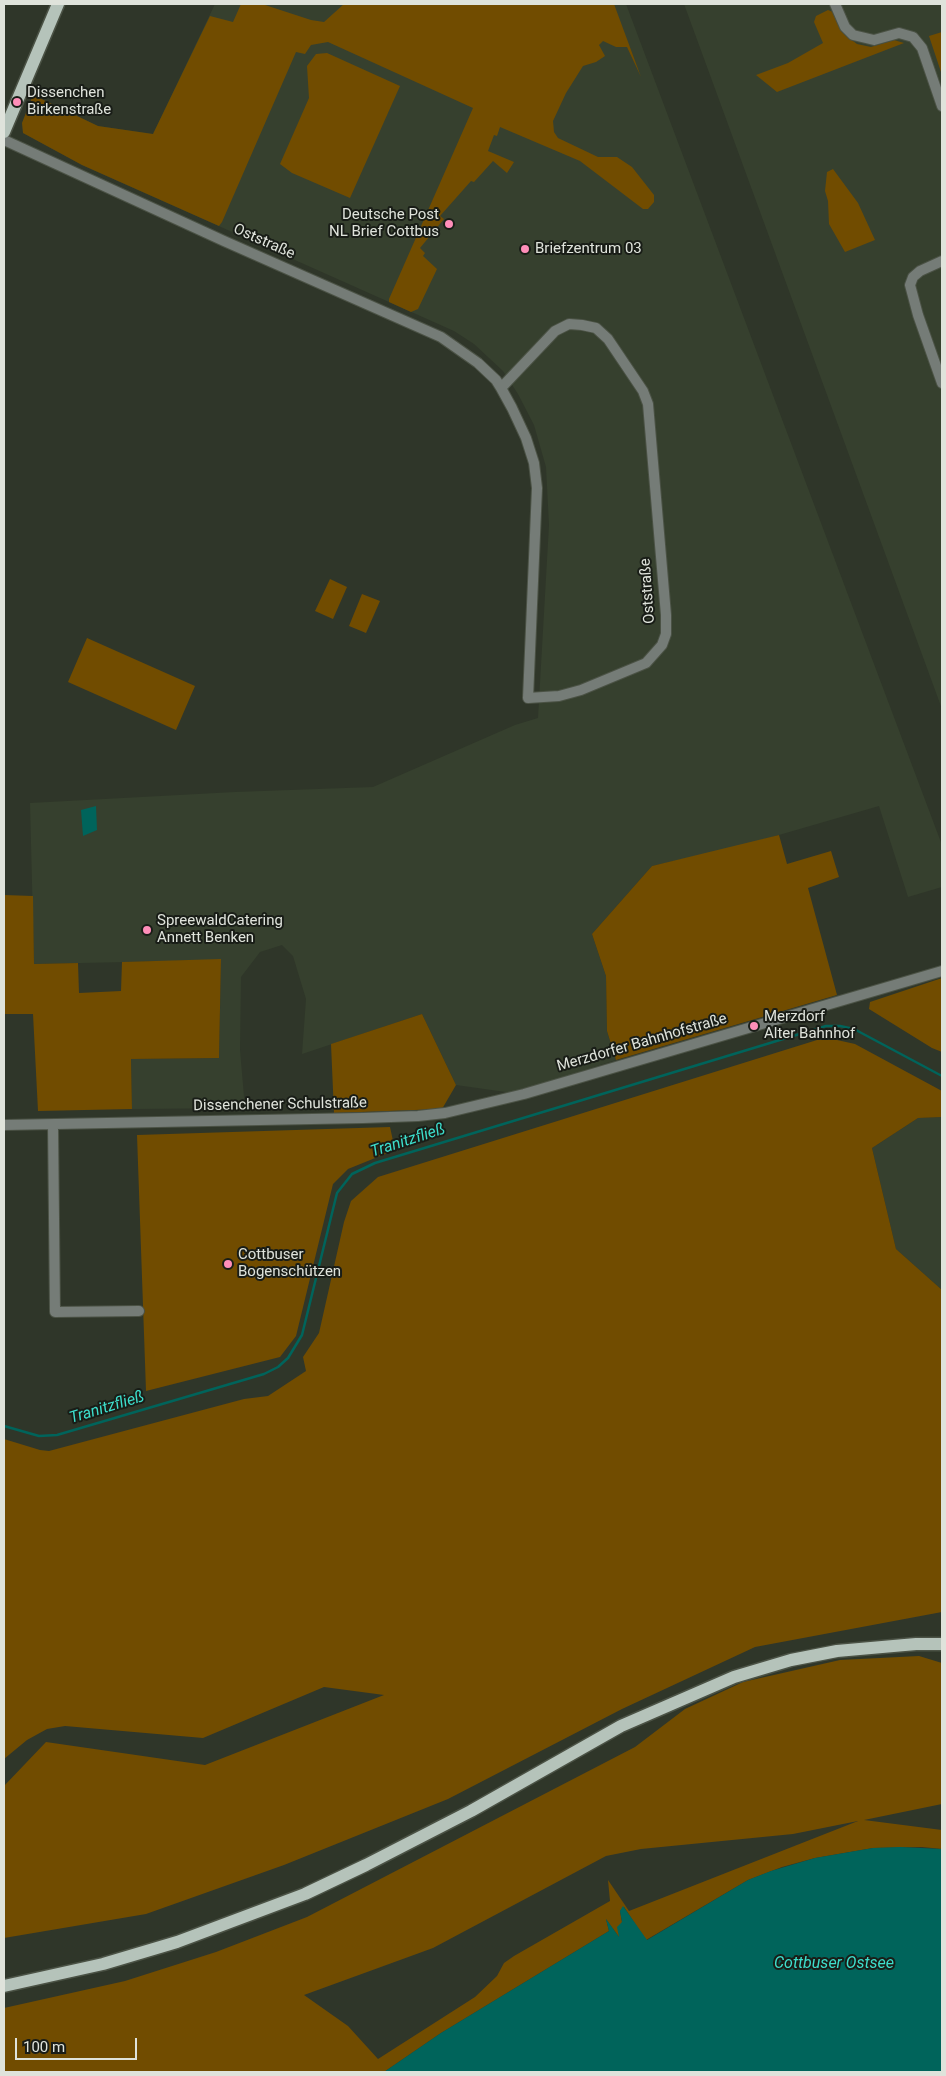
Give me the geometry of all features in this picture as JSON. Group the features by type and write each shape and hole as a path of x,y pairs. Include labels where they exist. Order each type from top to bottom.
{"main road":[{"path":"4,132 58,4"},
{"path":"4,1986 103,1964 177,1942 305,1894 463,1815 621,1726 734,1677 791,1660 837,1651 908,1644 942,1644"}],"street":[{"path":"835,4 845,26 853,35 874,40 899,33 913,38 922,48 942,106"},
{"name":"Oststraße","path":"4,140 84,178 441,336 478,363 496,380 526,438 534,463 537,488 528,698 559,696 581,690 646,663 662,644 666,634 648,404 643,391 608,339 596,328 582,324 568,324 555,331 501,388"},
{"path":"942,261 920,271 914,276 910,285 918,315 942,382"},
{"name":"Merzdorfer Bahnhofstraße","path":"552,1085 942,971"},
{"name":"Dissenchener Schulstraße","path":"4,1125 418,1116 446,1113 524,1094 552,1085"},
{"path":"53,1125 56,1312 139,1311"}],"shaded area":[{"path":"215,4 626,4 942,845 942,887 908,897 879,806 741,846 652,866 592,934 606,976 607,1031 616,1060 513,1093 456,1085 422,1014 302,1054 306,999 293,956 282,945 260,952 241,977 240,1050 245,1108 132,1109 131,1059 219,1058 221,960 34,964 30,803 373,787 515,725 538,718 549,525 546,467 534,425 518,394 503,371 474,344 454,331 82,165 23,133 22,123 33,95 98,126 153,134"},
{"path":"241,4 262,4 311,20 324,22 344,4 614,4 641,77 627,47 616,47 603,41 599,45 605,56 596,62 583,66 566,93 553,121 554,132 558,138 598,157 617,157 632,167 654,195 654,202 648,209 643,209 580,161 500,127 497,136 494,135 488,151 514,162 507,173 493,161 474,182 471,181 440,216 444,219 420,248 425,253 423,256 437,269 418,309 411,312 389,302 389,299 473,108 328,42 311,45 305,54 296,52 219,226 82,165 23,133 22,123 33,95 98,126 153,134 210,16 233,22"},
{"path":"684,4 942,4 942,709"},
{"path":"828,10 833,12 845,35 857,44 871,47 894,40 904,43 777,92 756,75 788,63 823,43 814,22 816,16"},
{"path":"942,32 942,75 929,36"},
{"path":"327,53 400,86 350,198 292,173 280,164 309,98 307,66 316,54"},
{"path":"833,169 858,203 875,240 845,252 829,224 828,201 825,191 827,172"},
{"path":"330,579 347,587 333,619 315,611"},
{"path":"362,594 380,601 366,633 349,626"},
{"path":"87,638 195,686 176,730 68,682"},
{"path":"779,835 787,864 831,851 839,877 808,888 837,995 616,1060 607,1031 606,976 592,934 652,866"},
{"path":"4,895 33,896 34,964 78,963 79,993 121,991 122,962 221,959 219,1058 131,1059 132,1109 38,1111 33,1014 4,1014"},
{"path":"942,978 942,1052 932,1048 869,1009 870,1002"},
{"path":"422,1014 456,1085 442,1109 334,1113 331,1044"},
{"path":"817,1040 837,1040 855,1044 942,1091 942,1117 918,1118 872,1148 896,1249 942,1290 942,1612 755,1647 622,1709 448,1799 284,1865 146,1914 4,1938 4,1786 46,1742 205,1765 384,1695 324,1687 203,1738 65,1726 47,1729 27,1740 4,1759 4,1439 49,1451 244,1399 268,1396 306,1371 303,1357 319,1333 344,1222 351,1201 378,1177"},
{"path":"942,1117 942,1290 896,1249 872,1148 918,1118"},
{"name":"Cottbuser Bogenschützen","path":"390,1127 395,1150 348,1169 333,1184 296,1336 280,1357 146,1391 137,1135"},
{"path":"919,1656 942,1663 942,1804 864,1820 942,1830 942,1849 922,1847 873,1848 815,1858 782,1867 748,1880 646,1940 624,1907 620,1911 622,1922 619,1937 606,1919 609,1931 441,2033 384,2072 4,2072 4,2008 125,1981 216,1952 307,1917 635,1747 685,1709 743,1682 840,1660","holes":["858,1821 629,1911 608,1880 610,1901 514,1956 504,1963 497,1976 475,1997 378,2059 348,2026 304,1995 433,1948 606,1856 641,1849 793,1834"]}],"water":[{"path":"96,806 97,830 83,836 81,810"},
{"name":"Cottbuser Ostsee","path":"873,1848 942,1849 942,2072 384,2072 441,2033 609,1931 606,1919 619,1937 617,1927 622,1922 620,1911 623,1906 647,1940 748,1880 771,1871 815,1858"}],"waterway":[{"name":"Tranitzfließ","path":"4,1426 39,1436 57,1435 264,1374 278,1367 288,1358 302,1335 337,1193 352,1174 375,1163 826,1026 854,1029 942,1076"}],"place":[{"name":"Dissenchen Birkenstraße","path":"17,102"},
{"name":"Deutsche Post NL Brief Cottbus","path":"449,224"},
{"name":"Briefzentrum 03","path":"525,249"},
{"name":"SpreewaldCatering Annett Benken","path":"147,930"},
{"name":"Merzdorf Alter Bahnhof","path":"754,1026"},
{"name":"Cottbuser Bogenschützen","path":"228,1264"}]}
